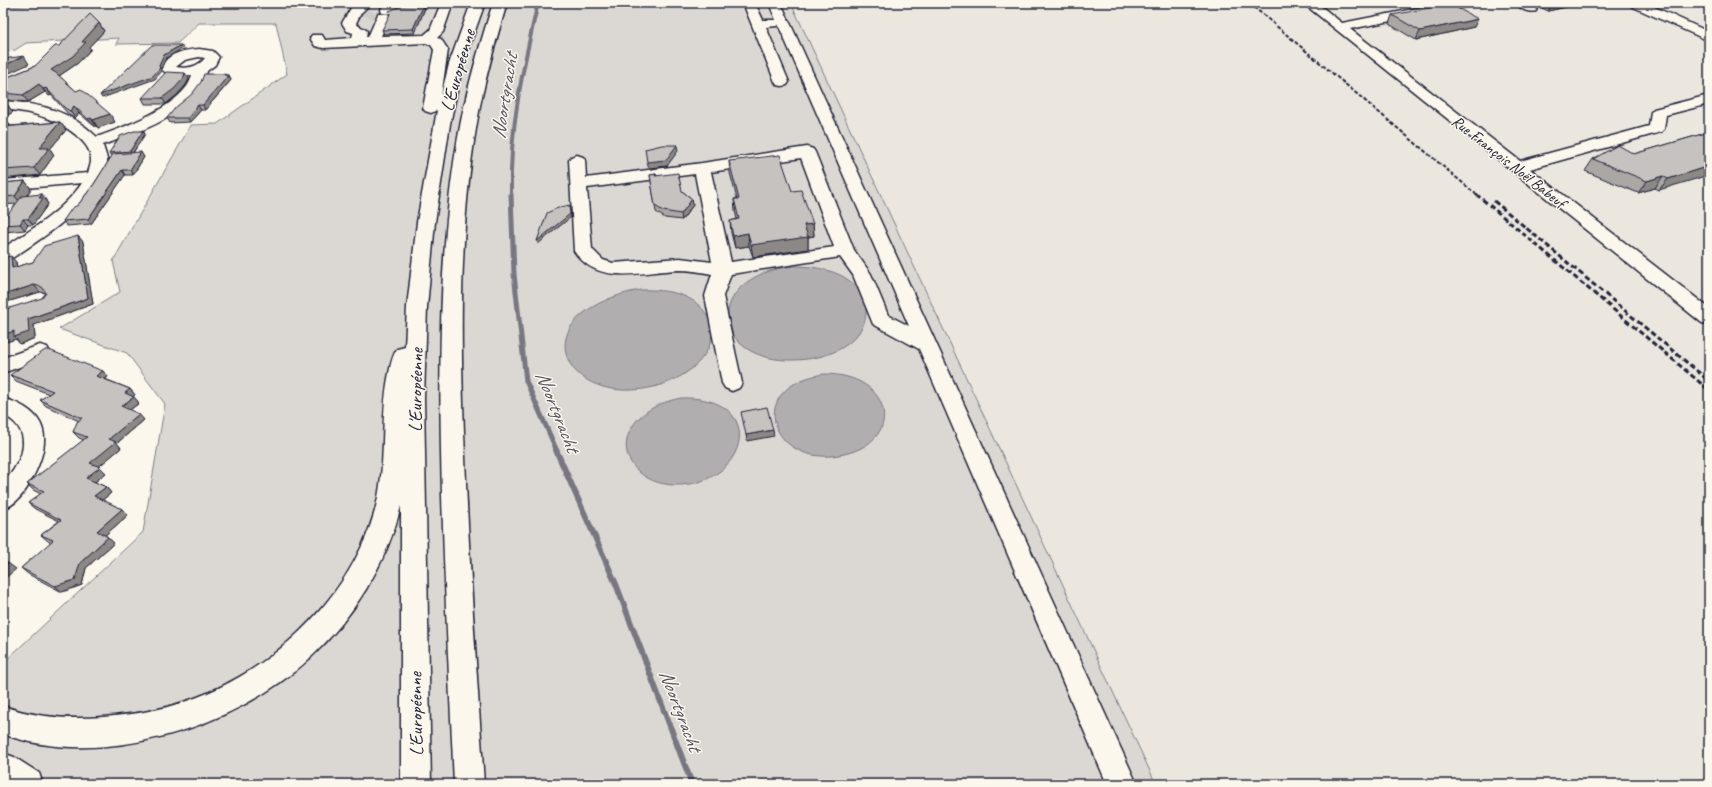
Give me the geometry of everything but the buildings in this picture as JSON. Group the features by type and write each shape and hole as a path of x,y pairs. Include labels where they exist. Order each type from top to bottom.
{"highway":[{"name":"L'Européenne","path":"416,784 413,531 414,398 419,286 429,207 448,94 459,55 478,3"},
{"name":"L'Européenne","path":"468,784 453,454 451,363 454,250 463,160 470,115 487,40 500,3"},
{"path":"429,207 426,149 441,50"},
{"path":"3,720 40,730 81,733 129,729 163,722 213,704 249,685 297,652 320,631 345,600 362,573 374,550 384,522 394,472 397,390 419,286"},
{"path":"3,768 28,784"}],"street":[{"path":"403,3 356,11 350,23 352,28 361,36 378,41 428,40 436,42 441,50"},
{"path":"428,40 436,32 447,3"},
{"path":"749,3 782,82"},
{"name":"Rue François Noël Babeuf","path":"1309,3 1709,318"},
{"path":"1340,27 1464,3"},
{"path":"1636,3 1709,37"},
{"path":"372,8 374,36 378,41"},
{"path":"758,24 779,12 1122,784"},
{"path":"318,38 320,43 323,44 361,36"},
{"path":"94,143 138,126 171,108 193,88 198,79 200,68"},
{"path":"1517,167 1656,129 1659,112 1709,99"},
{"path":"3,105 40,110 60,116 71,123 94,143 98,151 100,161 94,177 80,197 61,216 3,256"},
{"path":"579,184 702,168 807,152 845,251 862,274 880,319 927,345"},
{"path":"577,160 583,251 596,264 612,269 680,264 723,269 845,251"},
{"path":"702,168 723,269 714,296 732,383"},
{"path":"3,185 94,177"},
{"path":"3,366 40,352"},
{"path":"3,406 17,411 27,419 31,425 33,440 31,459 27,468 18,483 3,500"}],"shaded area":[{"path":"42,3 791,3 1156,784 3,784 3,663 143,532 165,404 127,353 59,329 120,292 113,261 191,125 217,124 287,74 276,23 199,23 178,43 116,44 119,38 26,43 15,50 3,52 3,6"},
{"path":"791,3 1709,3 1709,784 1156,784"},
{"path":"794,266 826,270 849,280 862,295 866,312 861,329 848,344 825,355 795,360 767,357 746,348 733,334 728,318 731,301 743,285 764,273"},
{"path":"641,290 672,292 691,299 699,305 710,322 712,329 712,336 708,349 700,361 689,371 676,379 662,384 632,390 617,390 592,383 577,373 567,357 565,343 569,330 577,319 601,302 629,292"},
{"path":"824,374 848,377 866,385 878,397 883,410 882,425 875,438 861,448 839,455 815,455 796,449 783,438 775,424 775,408 782,393 799,381"},
{"path":"681,398 710,401 728,411 738,425 739,442 732,458 719,472 699,482 673,485 659,483 647,478 638,471 631,462 627,452 627,440 631,429 645,413 659,404"}],"waterway":[{"name":"Noortgracht","path":"511,194 512,146 518,98 538,3"},
{"name":"Noortgracht","path":"511,194 514,274 526,381 557,451"},
{"name":"Noortgracht","path":"556,450 616,584 692,784"}],"tunnel":[{"path":"368,17 371,11"}],"railway":[{"path":"1249,3 1477,195"},
{"path":"1476,194 1709,390"},
{"path":"1494,201 1709,381"}]}
